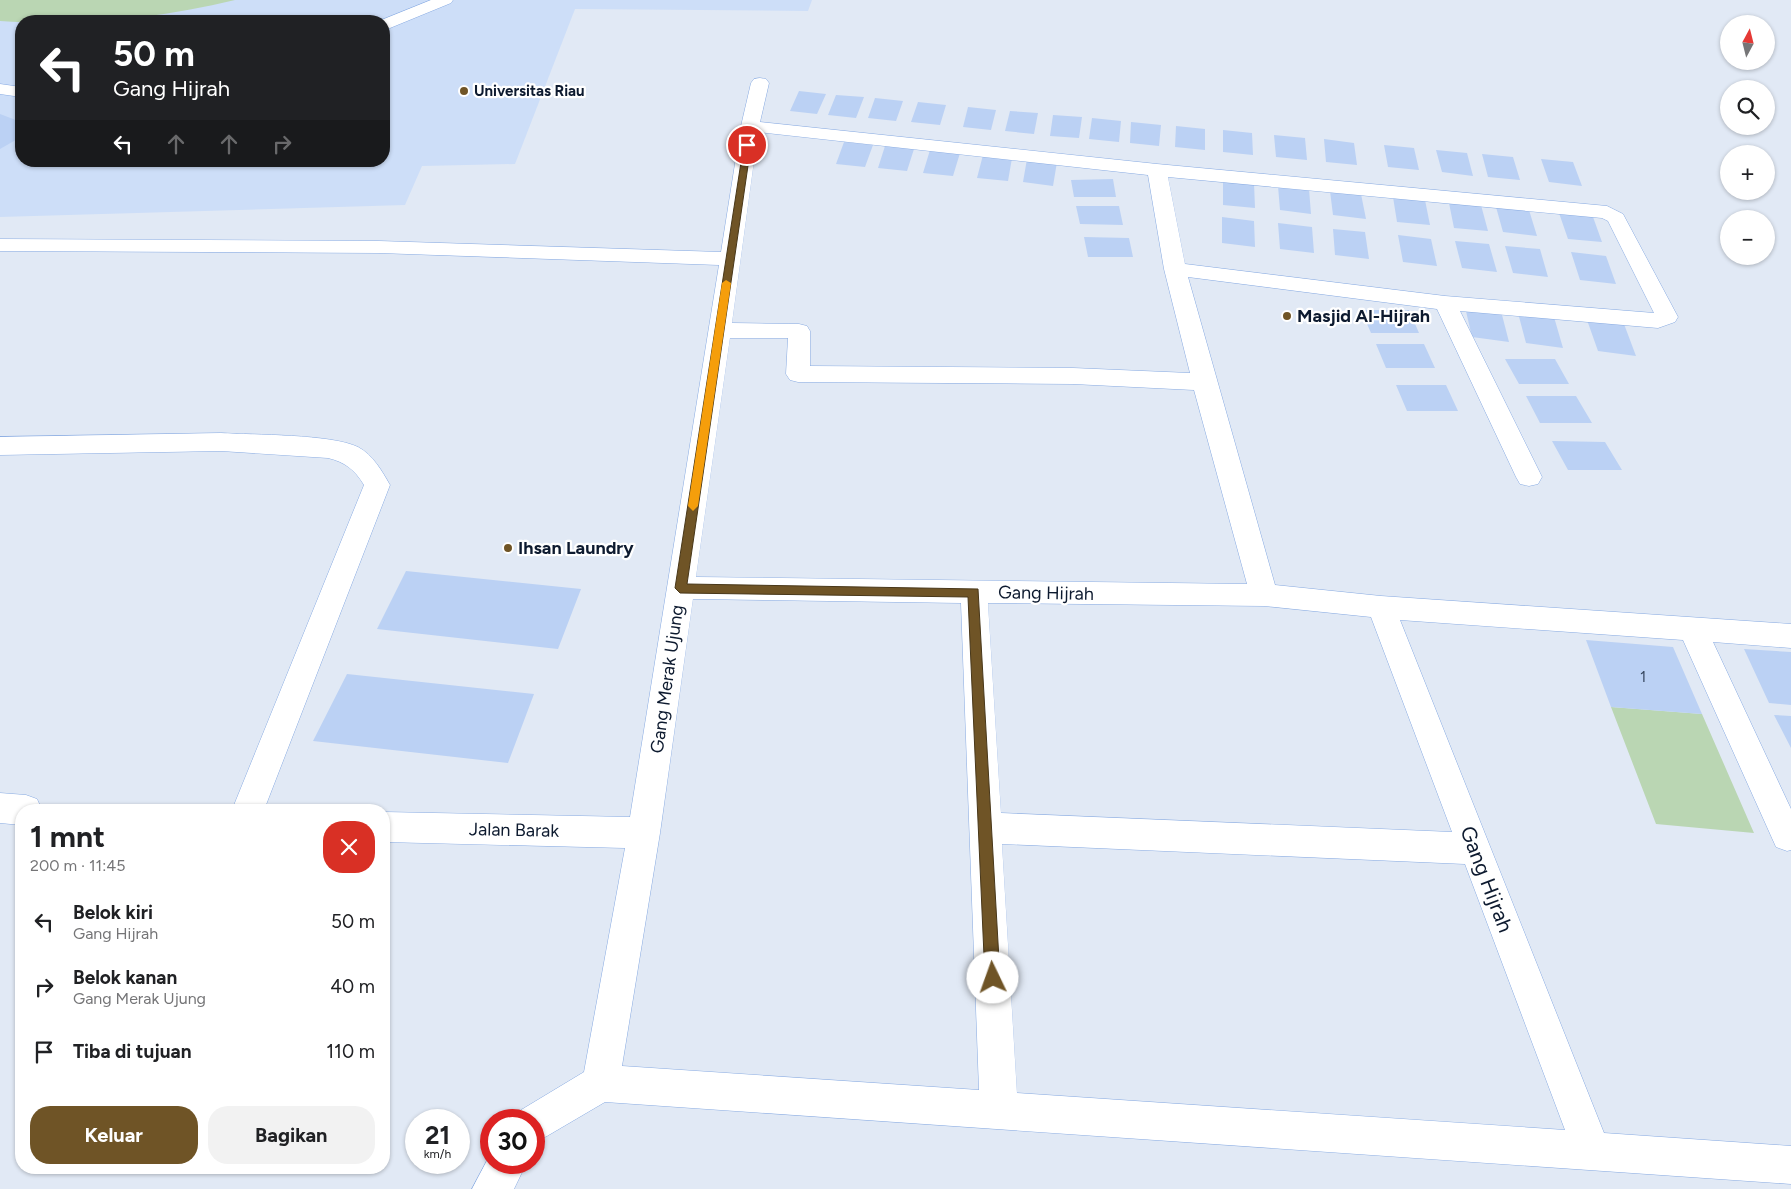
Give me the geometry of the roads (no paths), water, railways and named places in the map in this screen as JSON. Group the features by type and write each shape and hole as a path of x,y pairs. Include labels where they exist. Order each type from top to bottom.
{"street":[{"path":"390,23 445,0"},
{"name":"Gang Merak Ujung","path":"600,1083 644,833 729,259 750,126 760,83"},
{"path":"0,89 15,91"},
{"path":"750,126 1157,170 1607,212 1616,218 1667,318 1658,320 1445,303 1175,269"},
{"path":"1157,170 1175,269 1204,382 1264,595"},
{"path":"0,245 379,247 729,259"},
{"path":"1445,303 1528,477"},
{"path":"720,330 799,331 798,374 1073,376 1204,382"},
{"path":"0,446 30,447 220,442 318,449 350,454 366,466 377,485 250,804"},
{"name":"Gang Hijrah","path":"680,588 1264,595 1381,607 1791,636"},
{"path":"974,592 999,1110"},
{"name":"Gang Hijrah","path":"1381,607 1592,1150"},
{"path":"1692,630 1787,836"},
{"path":"0,808 15,809"},
{"name":"Jalan Barak","path":"390,827 644,833"},
{"path":"985,828 1475,849"},
{"path":"545,1116 600,1083 1791,1165"},
{"path":"492,1189 501,1174"}],"place":[{"name":"Universitas Riau","path":"464,91"},
{"name":"Masjid Al-Hijrah","path":"1287,316"},
{"name":"Ihsan Laundry","path":"508,548"}]}
